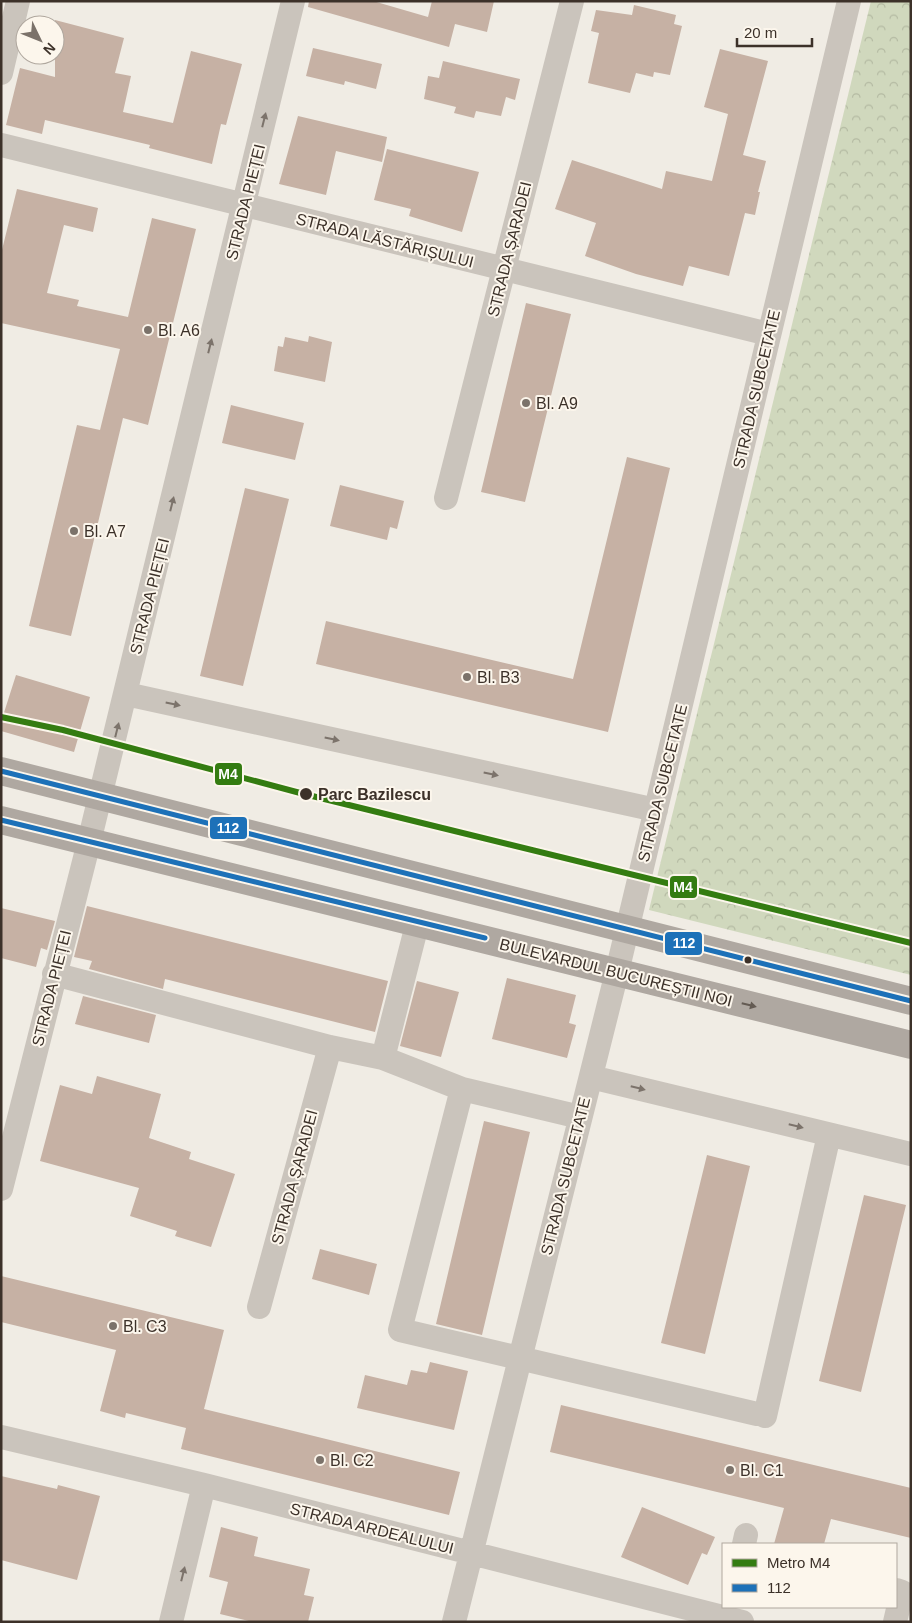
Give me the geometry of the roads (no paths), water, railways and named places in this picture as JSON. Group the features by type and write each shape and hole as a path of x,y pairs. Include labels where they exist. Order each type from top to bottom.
{"main road":[{"path":"1,771 100,794 911,1001"},
{"name":"BULEVARDUL BUCUREȘTII NOI","path":"1,820 418,921 911,1045"}],"street":[{"path":"1,73 18,1"},
{"name":"STRADA PIEȚEI","path":"1,1189 126,694 293,1"},
{"name":"STRADA ȘARADEI","path":"446,498 572,1"},
{"name":"STRADA SUBCETATE","path":"454,1622 518,1360 617,972 849,1"},
{"name":"STRADA LĂSTĂRIȘULUI","path":"1,145 769,334"},
{"path":"126,694 656,810"},
{"path":"383,1058 418,921"},
{"path":"54,974 330,1047 383,1058 462,1089 580,1117"},
{"name":"STRADA ȘARADEI","path":"259,1307 330,1047"},
{"path":"591,1077 911,1154"},
{"path":"462,1089 400,1330 518,1360 761,1415 829,1135"},
{"name":"STRADA ARDEALULUI","path":"1,1437 731,1617"},
{"path":"171,1622 204,1486"},
{"path":"895,1622 902,1592 897,1590"}],"metro line":[{"name":"M4","path":"1,717 63,730 304,794 911,943"}],"place":[{"name":"Bl. A6","path":"148,330"},
{"name":"Bl. A9","path":"526,403"},
{"name":"Bl. A7","path":"74,531"},
{"name":"Bl. B3","path":"467,677"},
{"name":"Parc Bazilescu","path":"306,794"},
{"name":"Bl. C3","path":"113,1326"},
{"name":"Bl. C2","path":"320,1460"},
{"name":"Bl. C1","path":"730,1470"}]}
